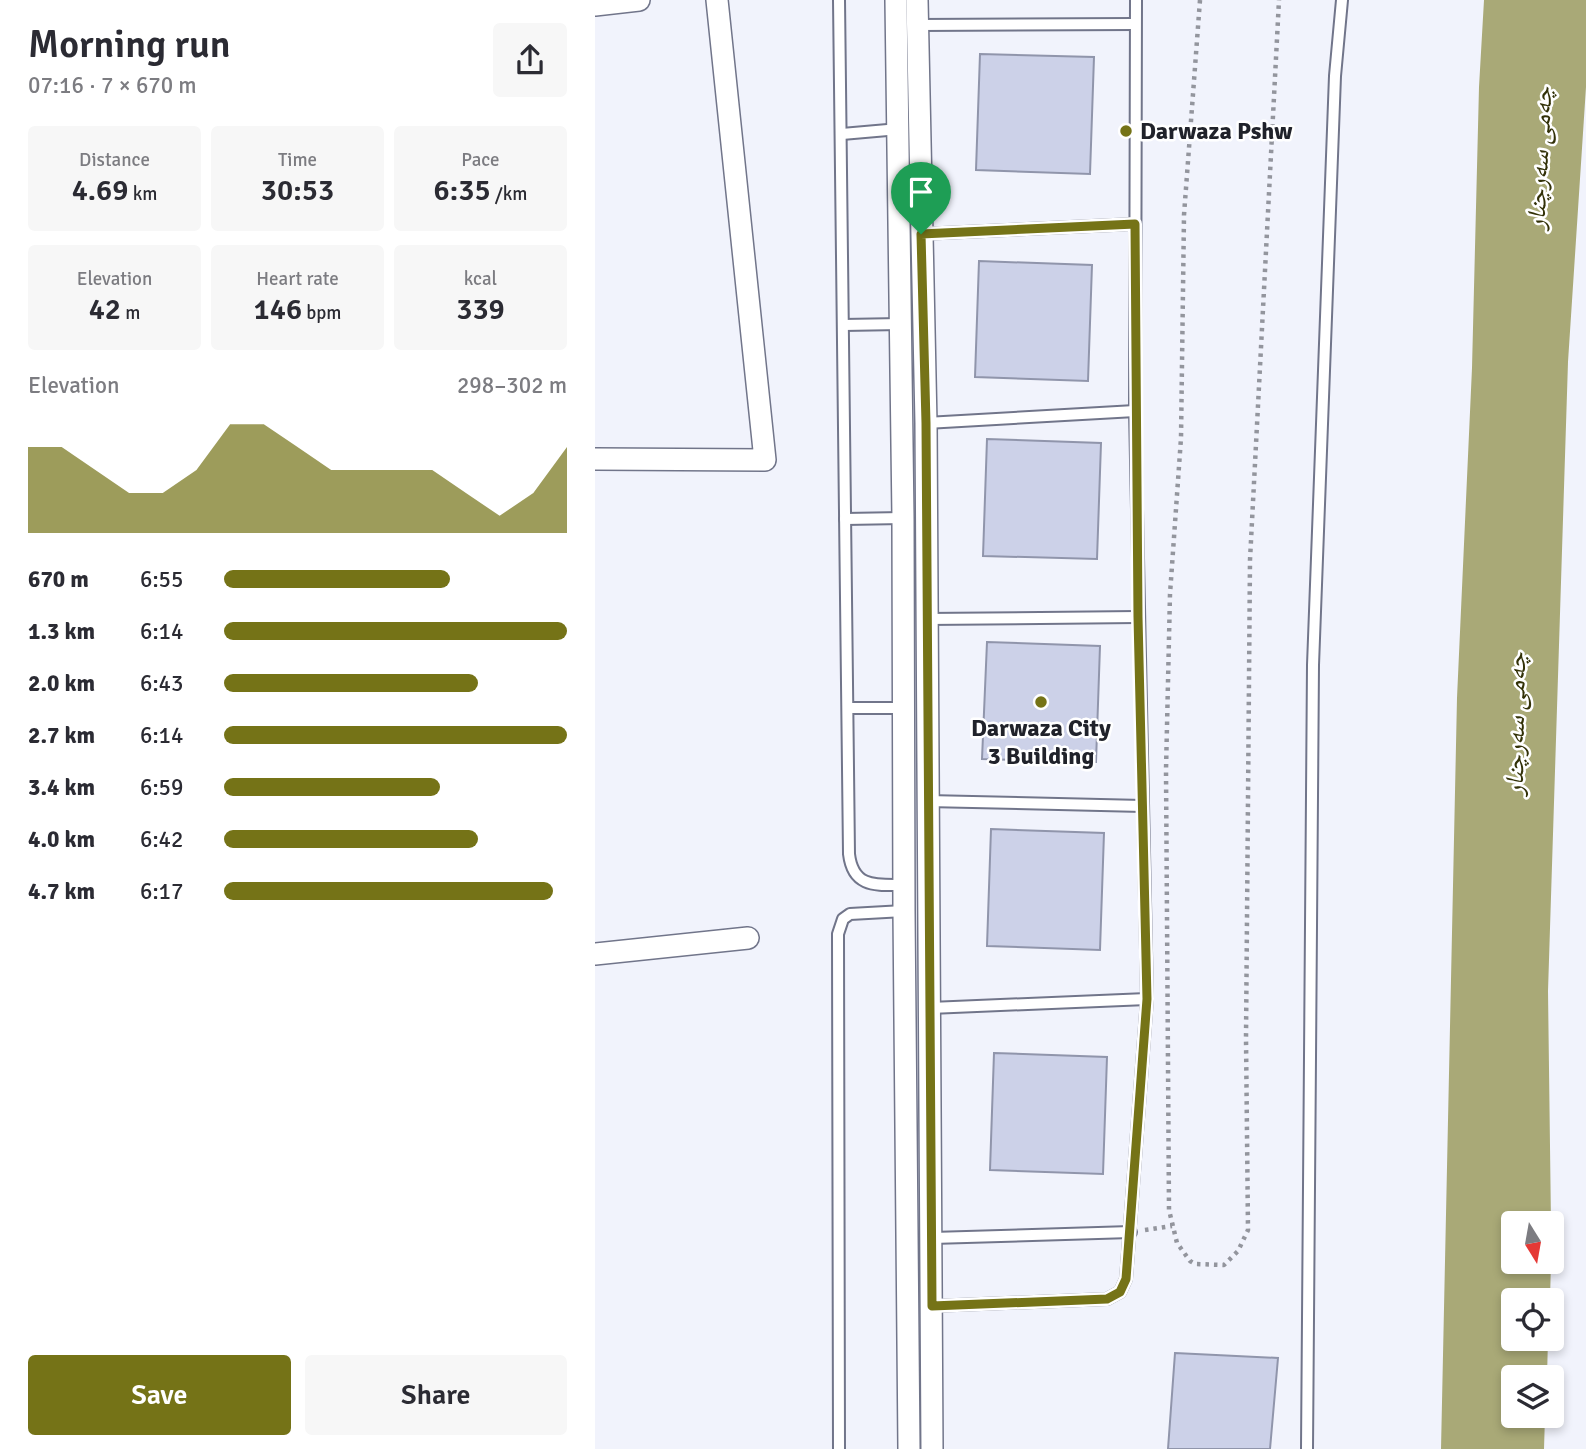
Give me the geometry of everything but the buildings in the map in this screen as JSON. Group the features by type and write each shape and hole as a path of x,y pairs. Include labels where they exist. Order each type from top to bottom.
{"street":[{"path":"595,5 639,0"},
{"path":"595,459 765,460 717,0"},
{"path":"896,0 903,518 903,885 909,1449"},
{"path":"916,0 926,423 925,618 932,1449"},
{"path":"595,954 748,938"}],"lane":[{"path":"839,0 851,866 856,876 866,883 903,885"},
{"path":"932,1306 1107,1299 1120,1292 1126,1279 1147,999 1135,411 1136,0"},
{"path":"1307,1449 1313,665 1335,76 1342,0"},
{"path":"918,25 1135,24"},
{"path":"842,134 898,129"},
{"path":"921,234 1135,224"},
{"path":"843,325 901,324"},
{"path":"926,423 1135,411"},
{"path":"845,519 903,518"},
{"path":"925,618 1138,617"},
{"path":"848,708 903,708"},
{"path":"927,801 1143,806"},
{"path":"839,1449 839,925 850,914 904,911"},
{"path":"930,1008 1147,999"},
{"path":"932,1238 1131,1231"}],"path":[{"path":"1200,0 1184,215 1181,438 1170,594 1166,769 1170,1210 1172,1226 1181,1251 1190,1261 1204,1266 1224,1265 1231,1260 1248,1230 1246,1038 1250,560 1279,0"},
{"path":"1131,1231 1172,1226"}],"water":[{"name":"چەمی سەرچنار","path":"1484,0 1586,0 1586,87 1568,362 1548,991 1551,1211 1501,1211 1501,1274 1551,1274 1550,1288 1501,1288 1501,1351 1548,1351 1547,1365 1501,1365 1501,1428 1545,1428 1544,1449 1441,1449 1457,698 1472,368 1479,87"}],"place":[{"name":"Darwaza Pshw","path":"1126,131"},
{"name":"Darwaza City 3 Building","path":"1041,702"}],"route":[{"path":"1135,224 1138,617 1147,999 1126,1279 1120,1292 1107,1299 932,1306 925,618 926,423 921,234 1135,224"}]}
